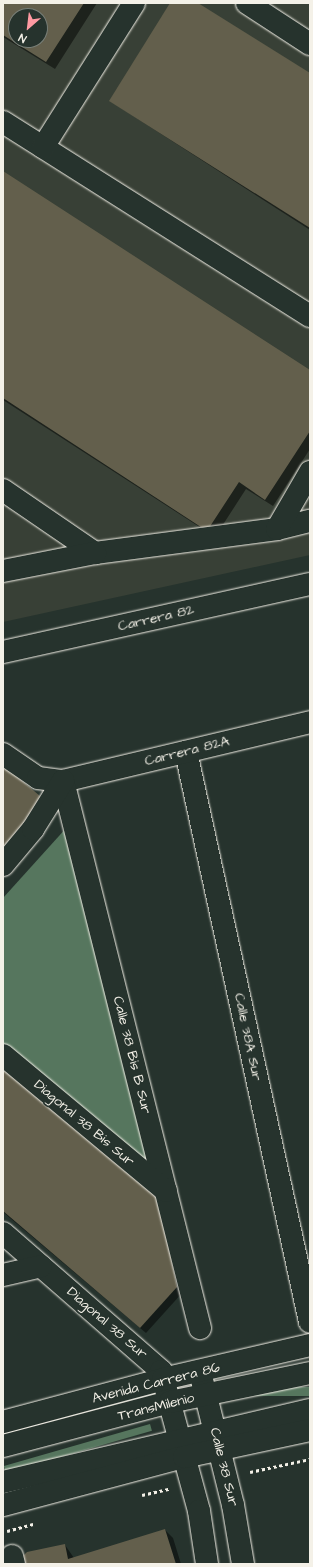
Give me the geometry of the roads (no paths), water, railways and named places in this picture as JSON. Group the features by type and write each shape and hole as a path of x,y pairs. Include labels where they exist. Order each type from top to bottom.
{"street":[{"path":"43,147 134,3"},
{"path":"247,3 310,44"},
{"path":"3,122 310,316"},
{"path":"277,529 310,472"},
{"path":"3,490 95,553"},
{"path":"3,571 95,553 277,529 310,521"},
{"name":"Carrera 82","path":"3,652 310,584"},
{"name":"Carrera 82A","path":"63,781 310,722"},
{"name":"Calle 38A Sur","path":"186,752 310,1322"},
{"path":"3,754 38,778 63,781 33,829 3,865"},
{"name":"Calle 38 Bis B Sur","path":"63,781 200,1328"},
{"name":"Diagonal 38 Bis Sur","path":"3,1055 166,1191"},
{"name":"Diagonal 38 Sur","path":"3,1233 149,1358 163,1379 182,1449"},
{"path":"3,1275 41,1266"},
{"name":"Avenida Carrera 86","path":"3,1422 163,1379 310,1345"},
{"name":"Calle 38 Sur","path":"200,1371 217,1441 243,1564"},
{"name":"TransMilenio","path":"3,1446 170,1402 310,1373"},
{"path":"3,1482 182,1449 217,1441 310,1410"},
{"path":"217,1441 310,1430"},
{"path":"3,1505 182,1449"},
{"path":"182,1449 207,1564"}]}
